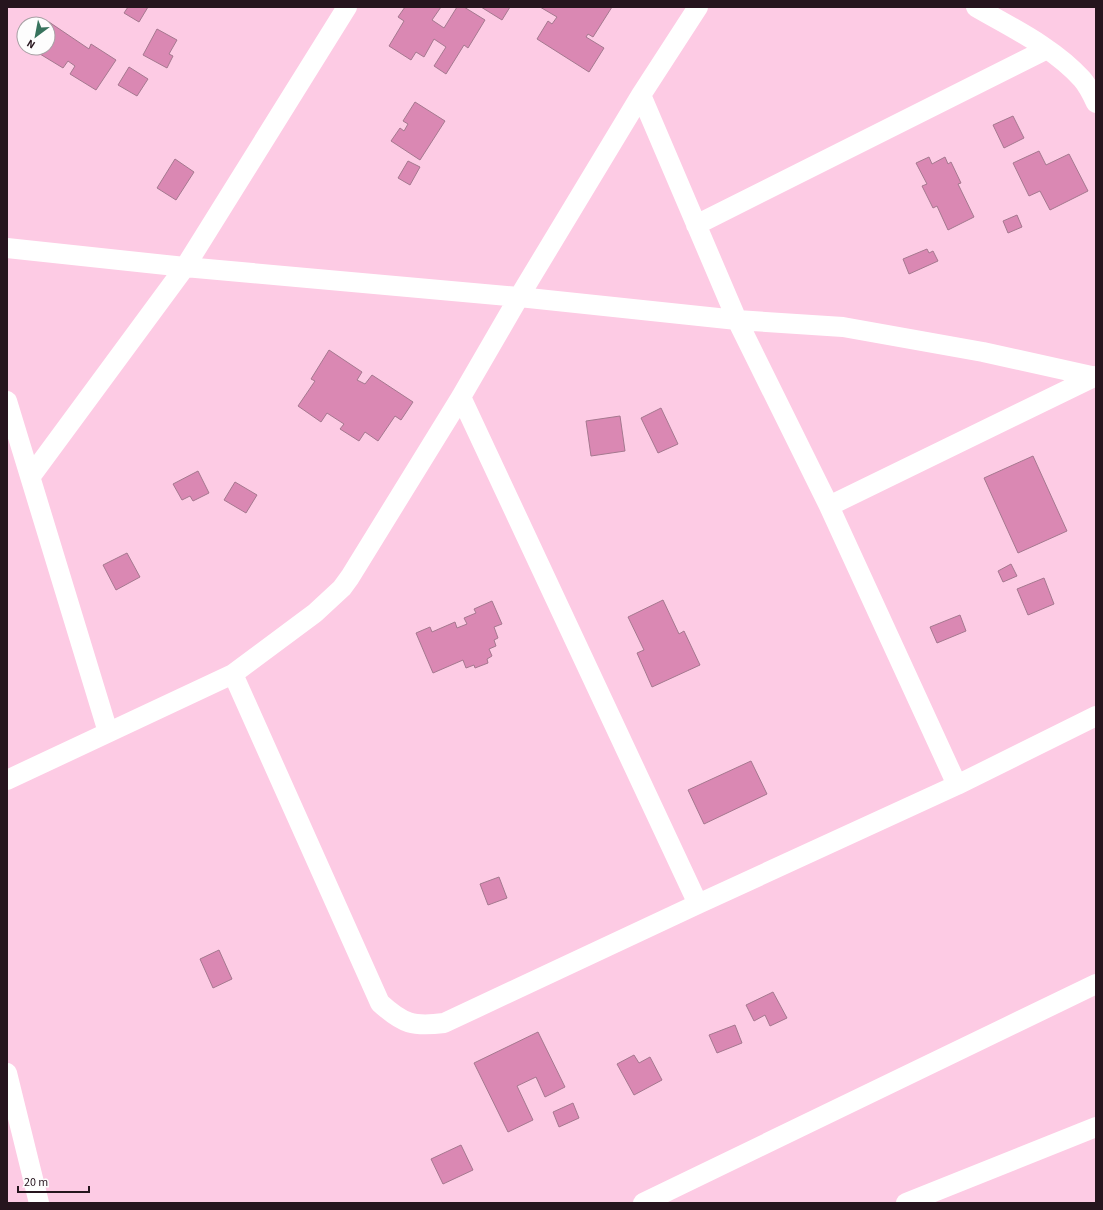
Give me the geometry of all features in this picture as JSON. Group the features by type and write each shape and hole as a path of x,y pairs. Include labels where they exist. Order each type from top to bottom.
{"street":[{"path":"30,476 185,267 347,7"},
{"path":"7,780 233,674 315,613 342,588 461,397 518,297 641,95 698,7"},
{"path":"976,7 1047,49 1070,67 1082,80 1096,103"},
{"path":"696,226 1047,49"},
{"path":"641,95 737,320 830,506 957,785"},
{"path":"7,248 185,267 518,297 737,320 843,327 983,352 1096,377"},
{"path":"830,506 1096,377"},
{"path":"461,397 698,904"},
{"path":"7,401 108,732"},
{"path":"233,674 380,1003 395,1017 412,1024 428,1025 444,1023 957,785 1096,716"},
{"path":"643,1203 1096,984"},
{"path":"7,1073 39,1203"},
{"path":"906,1203 1096,1127"}],"building":[{"path":"128,7 148,7 139,22 124,13"},
{"path":"405,7 441,7 432,20 444,28 457,7 464,7 485,20 468,48 464,45 446,74 434,66 446,47 434,39 424,57 416,52 411,60 389,46 404,21 398,17"},
{"path":"481,7 510,7 502,20"},
{"path":"540,7 612,7 593,37 588,34 586,37 604,48 589,72 537,39 548,21 552,24 557,17"},
{"path":"56,27 89,49 91,44 116,60 96,90 70,74 75,66 68,61 63,68 43,56 56,56"},
{"path":"157,29 177,40 169,54 173,56 167,68 143,55"},
{"path":"129,67 148,79 137,96 118,85"},
{"path":"415,102 445,121 420,160 391,141 400,128 404,131 408,124 403,121"},
{"path":"1013,116 1024,138 1004,148 993,125"},
{"path":"1039,151 1046,165 1069,154 1088,191 1050,210 1040,191 1029,196 1013,163"},
{"path":"929,157 932,164 945,157 948,164 951,162 961,183 958,184 974,217 948,230 937,206 933,208 922,186 927,184 916,163"},
{"path":"175,159 194,172 176,200 157,188"},
{"path":"408,161 420,167 410,185 398,178"},
{"path":"1017,215 1022,227 1008,233 1003,221"},
{"path":"927,249 929,253 933,251 938,261 909,274 903,259"},
{"path":"329,350 362,372 357,380 365,384 372,375 413,402 401,420 395,416 378,441 365,432 359,441 340,429 344,424 327,413 321,422 298,406 315,381 311,379"},
{"path":"661,408 678,444 658,453 641,418"},
{"path":"620,416 625,451 591,456 586,421"},
{"path":"1033,456 1067,531 1018,553 984,478"},
{"path":"198,471 209,493 193,501 190,496 182,500 173,484"},
{"path":"235,482 257,495 246,513 224,500"},
{"path":"127,553 140,577 116,590 103,565"},
{"path":"1011,564 1017,576 1003,582 998,571"},
{"path":"1044,578 1054,604 1028,615 1017,589"},
{"path":"663,600 679,634 684,631 700,665 652,687 637,653 644,650 628,617"},
{"path":"492,601 502,624 494,627 498,638 494,640 496,646 489,649 492,656 487,659 488,663 475,668 474,665 466,668 463,660 433,673 416,633 430,627 432,632 455,622 457,628 467,624 464,618 476,613 474,609"},
{"path":"960,615 966,631 937,643 930,627"},
{"path":"751,761 767,794 704,824 688,790"},
{"path":"499,877 507,898 488,905 480,884"},
{"path":"219,950 232,979 213,988 200,959"},
{"path":"773,992 787,1018 770,1026 765,1015 754,1021 746,1005"},
{"path":"735,1025 742,1043 717,1053 709,1035"},
{"path":"538,1032 565,1087 545,1097 536,1077 517,1086 533,1120 508,1132 474,1063"},
{"path":"634,1055 639,1063 650,1057 662,1080 634,1095 617,1064"},
{"path":"573,1103 579,1118 559,1127 553,1112"},
{"path":"461,1145 473,1170 443,1184 431,1159"}]}
